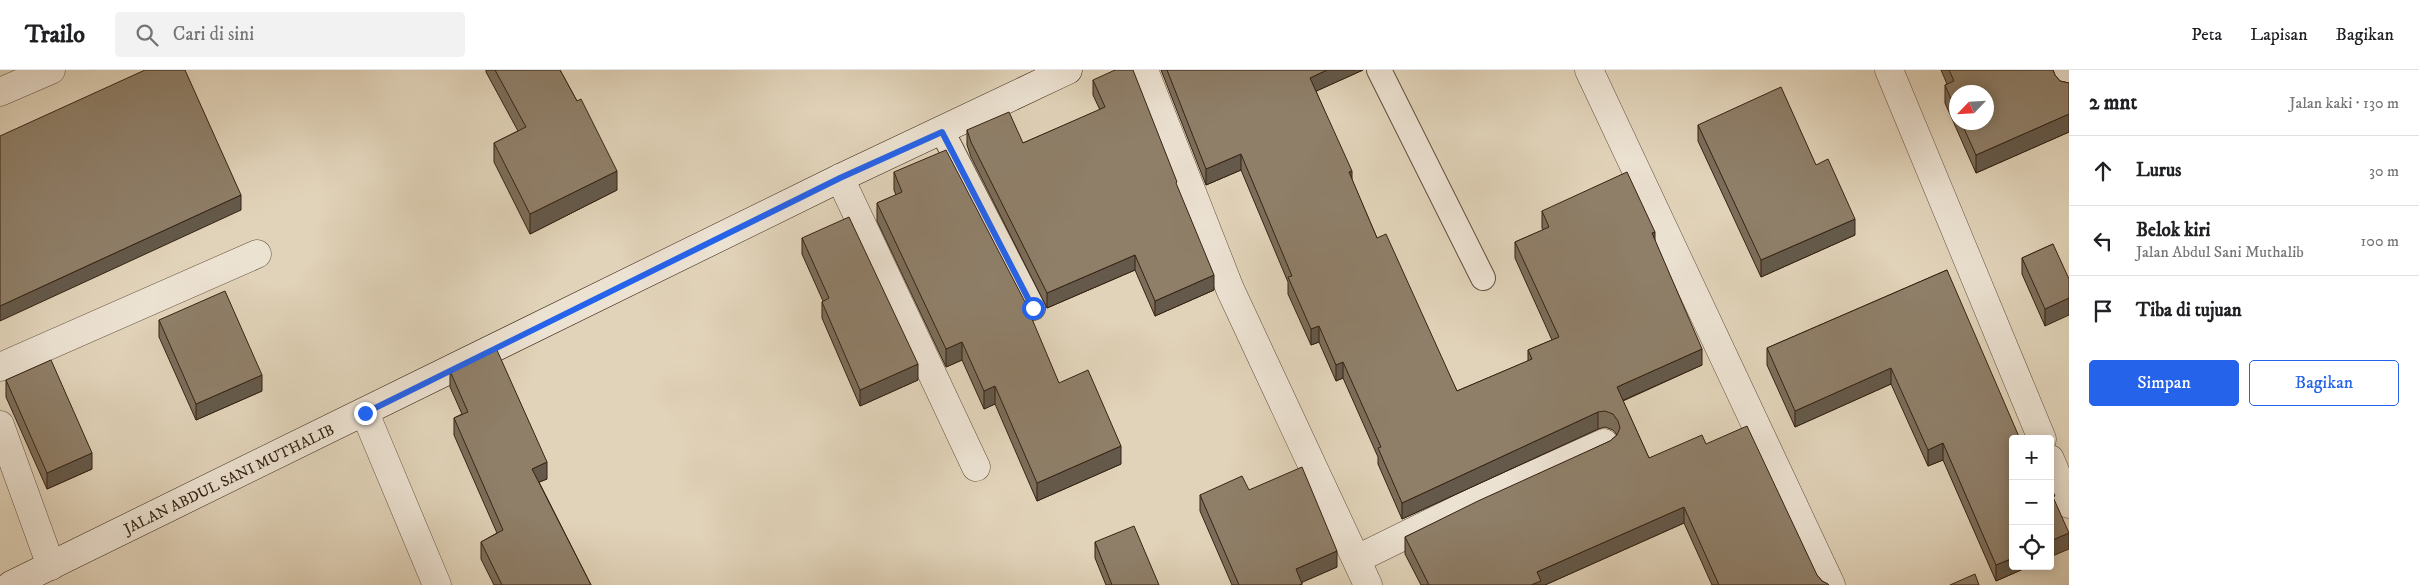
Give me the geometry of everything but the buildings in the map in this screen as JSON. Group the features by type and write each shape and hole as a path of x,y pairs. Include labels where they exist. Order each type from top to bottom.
{"street":[{"path":"0,92 51,70"},
{"name":"JALAN ABDUL SANI MUTHALIB","path":"11,585 365,413 840,178 942,132 1068,70"},
{"path":"1144,70 1230,289 1368,585"},
{"path":"1589,70 1831,585"},
{"path":"1889,70 2040,435"},
{"path":"2062,70 2069,86"},
{"path":"840,178 976,467"},
{"path":"0,367 257,254"},
{"path":"365,413 437,585"},
{"path":"0,425 51,566"},
{"path":"1357,559 1471,503 1604,443"},
{"path":"2054,468 2069,504"}],"lane":[{"path":"1379,70 1482,278"},
{"path":"942,132 1033,308"}],"route":[{"path":"365,413 840,178 942,132 1033,308"}]}
